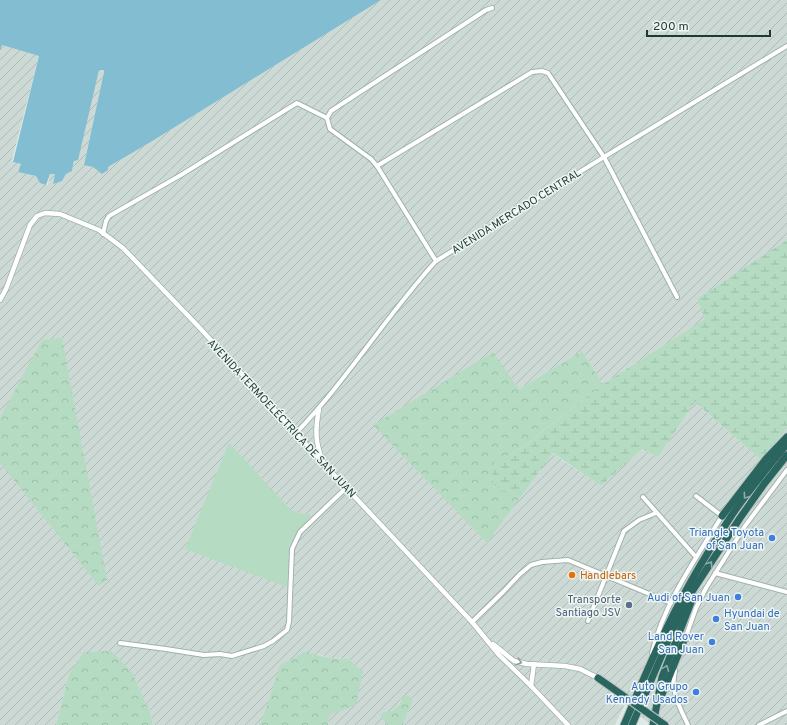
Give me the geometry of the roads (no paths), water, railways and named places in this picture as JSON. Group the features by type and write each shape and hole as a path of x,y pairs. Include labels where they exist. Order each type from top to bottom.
{"highway":[{"path":"722,516 766,459 787,437"},
{"path":"624,725 677,608 704,559 728,520 787,444"},
{"path":"632,725 672,629 693,590 740,518 787,455"},
{"path":"653,725 662,677 693,598 693,590"},
{"path":"656,706 684,640"},
{"path":"598,678 665,725"}],"street":[{"path":"436,261 377,166 330,129 327,118 331,111 486,10 492,8"},
{"name":"AVENIDA MERCADO CENTRAL","path":"296,433 319,410 415,284 436,261 787,46"},
{"path":"377,166 532,72 542,70 548,73 604,157 677,297"},
{"path":"103,234 106,221 109,216 180,175 297,103 327,118"},
{"name":"AVENIDA TERMOELÉCTRICA DE SAN JUAN","path":"0,300 6,289 30,225 37,216 45,213 60,214 99,230 123,248 198,326 346,488 472,622 499,654 532,686 568,725"},
{"path":"319,410 316,438 318,449 325,465"},
{"path":"688,725 679,706 673,686 675,669 696,608 715,573 745,526 787,470"},
{"path":"120,643 204,655 220,654 232,656 264,646 273,641 286,630 289,622 292,549 300,532 346,488"},
{"path":"648,672 655,640 671,603 696,557 722,516 696,496"},
{"path":"643,497 696,557"},
{"path":"588,621 624,531 639,520 656,513"},
{"path":"472,622 520,574 531,565 542,562 568,560 605,577 671,603"},
{"path":"715,573 787,592"},
{"path":"487,639 514,661 580,669 598,678"},
{"path":"532,686 534,664"},
{"path":"759,725 787,711"}],"water":[{"path":"0,0 381,0 108,167 108,170 102,174 93,167 84,165 104,72 104,70 99,70 78,160 74,161 72,171 66,174 62,181 53,184 55,174 50,174 46,185 40,183 36,176 18,172 21,164 13,162 39,56 2,45 0,51"}],"place":[{"name":"Triangle Toyota of San Juan","path":"772,538"},
{"name":"Handlebars","path":"572,575"},
{"name":"Audi of San Juan","path":"738,597"},
{"name":"Transporte Santiago JSV","path":"629,605"},
{"name":"Hyundai de San Juan","path":"716,619"},
{"name":"Land Rover San Juan","path":"712,642"},
{"name":"Auto Grupo Kennedy Usados","path":"696,692"}]}
